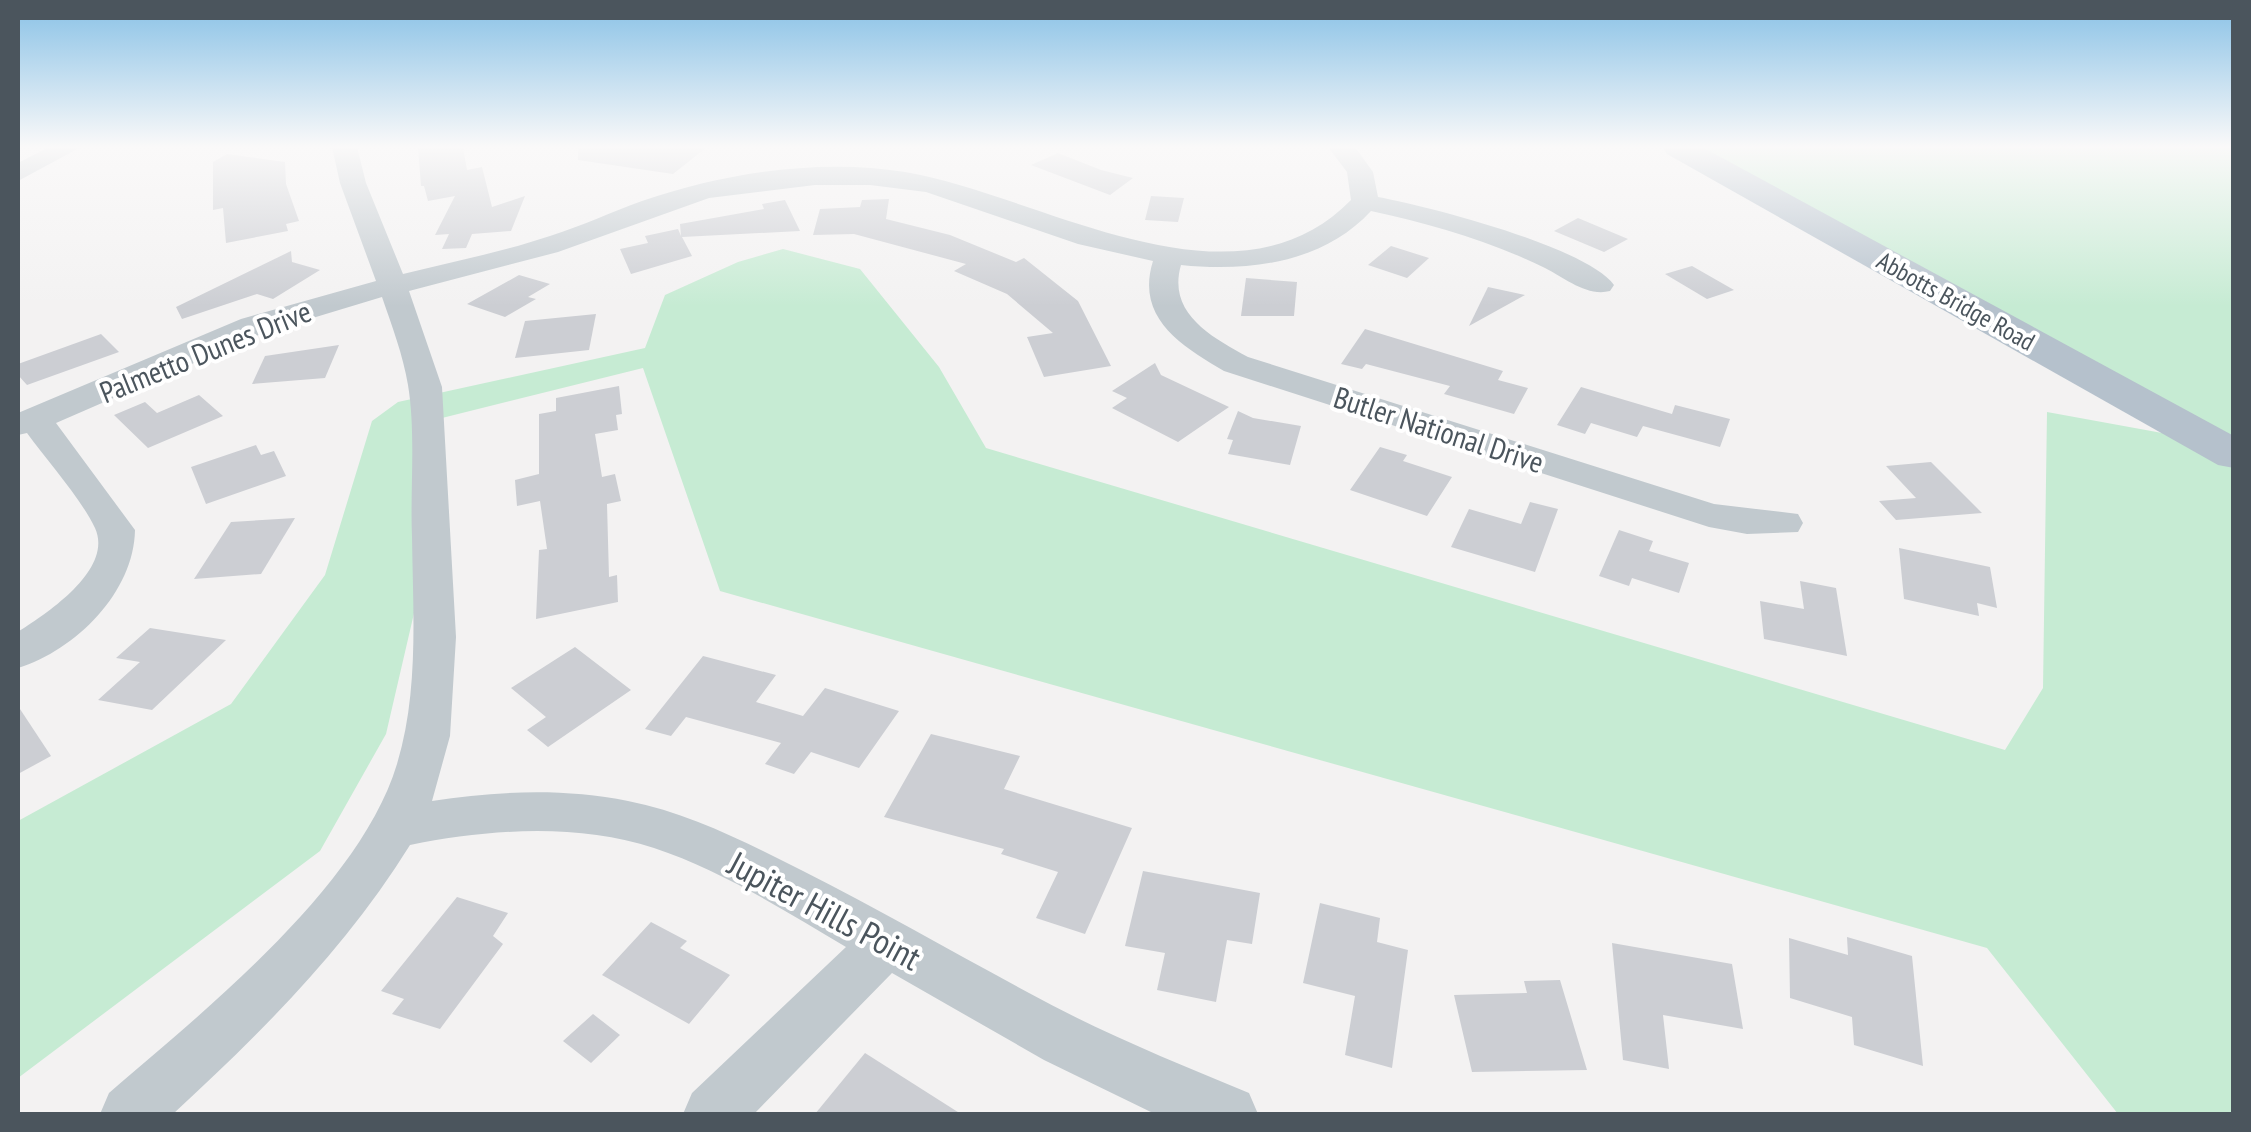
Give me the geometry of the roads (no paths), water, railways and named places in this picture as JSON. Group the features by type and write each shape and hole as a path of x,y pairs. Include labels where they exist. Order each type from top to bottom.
{"main road":[{"name":"Abbotts Bridge Road","path":"1773,200 2234,455"}],"street":[{"path":"130,1114 219,1035 332,915 394,828 414,783 428,726 435,651 425,387 395,288 359,200"},
{"name":"Palmetto Dunes Drive","path":"26,422 268,320 551,245 672,200"},
{"name":"Palmetto Dunes Drive","path":"987,200 1086,238 1169,254 1242,256 1301,247 1342,228 1364,202"},
{"path":"1364,202 1433,214 1491,232 1550,256 1599,285"},
{"name":"Butler National Drive","path":"1169,254 1162,287 1171,314 1197,341 1236,364 1709,514 1747,522 1784,523"},
{"path":"18,652 80,608 111,569 118,552 116,530 26,422"},
{"name":"Jupiter Hills Point","path":"394,828 458,815 528,809 632,822 719,854 888,941 1095,1059 1228,1114"},
{"path":"713,1114 888,941"}]}
